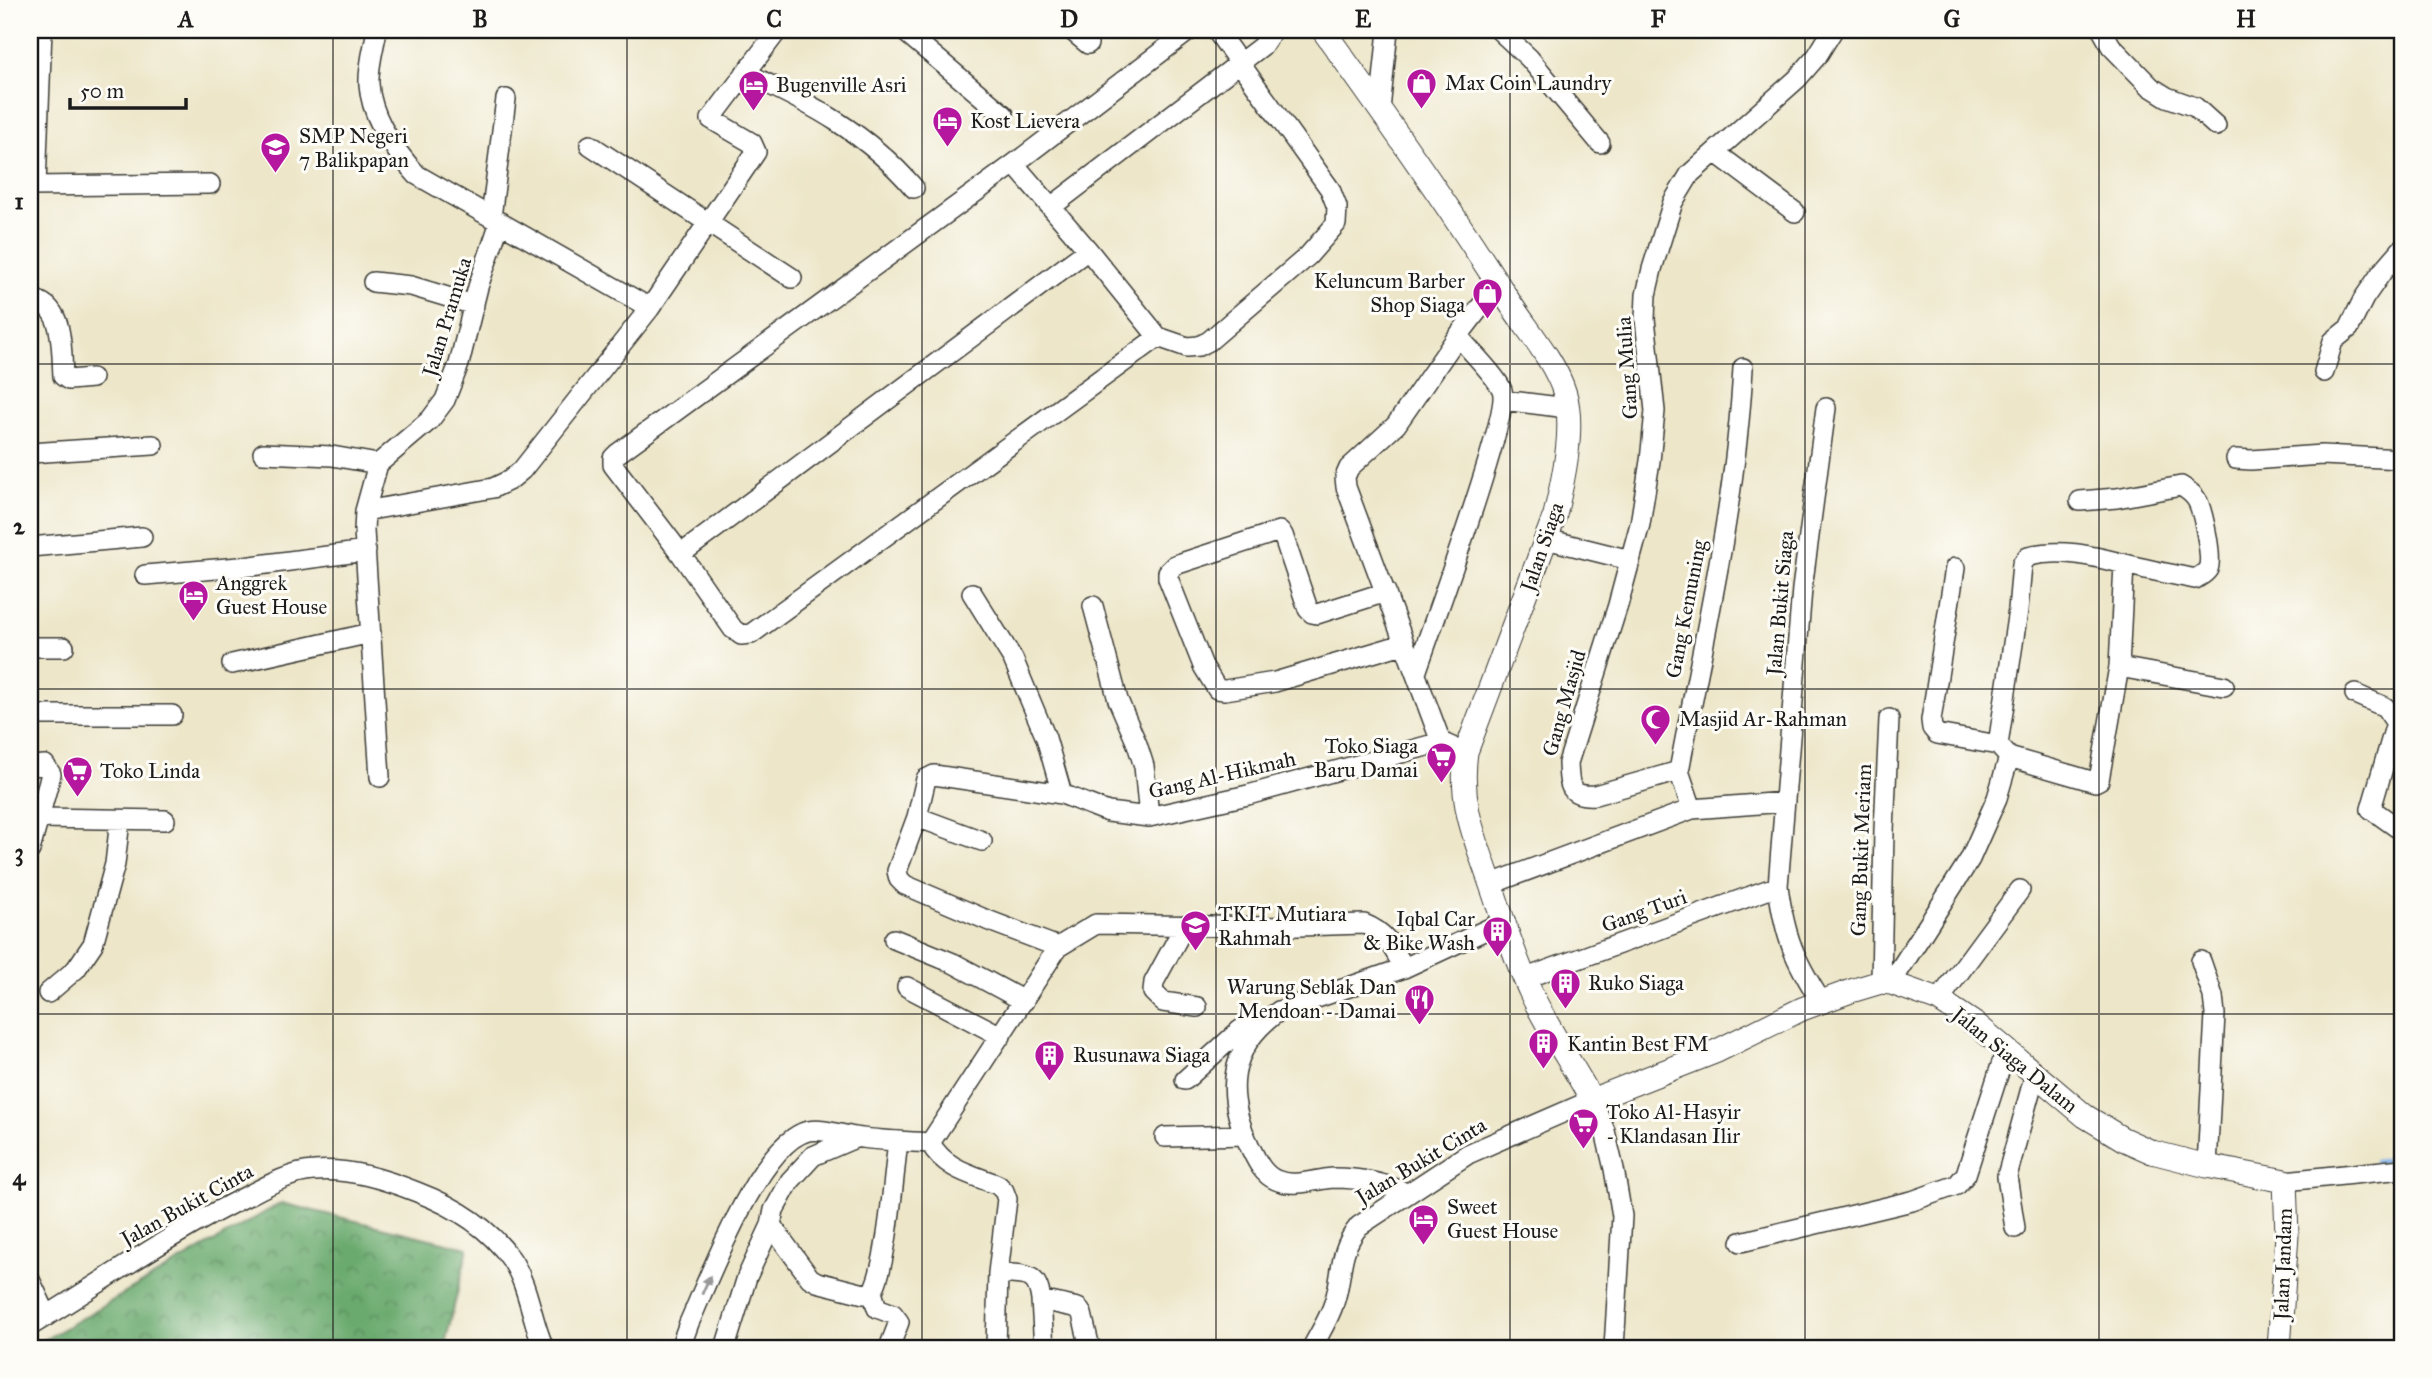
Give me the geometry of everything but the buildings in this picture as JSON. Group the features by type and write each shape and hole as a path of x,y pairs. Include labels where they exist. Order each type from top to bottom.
{"street":[{"path":"42,30 33,186 210,184"},
{"path":"377,30 369,83 374,106 383,128 417,175 650,308"},
{"path":"365,511 493,488 510,480 522,470 650,308 756,152 752,143 711,119 778,30"},
{"path":"903,30 1004,115"},
{"path":"1071,30 1088,44"},
{"path":"1158,337 751,634 741,635 733,629 681,554 613,465 613,458 1014,164 1190,30"},
{"path":"1014,164 1158,337 1187,347 1199,346 1209,341 1308,256 1336,224 1336,207 1330,190 1216,30"},
{"path":"1051,206 1262,46 1273,30"},
{"name":"Jalan Siaga","path":"1323,30 1498,284 1558,375 1566,396 1568,425 1562,483 1546,539 1466,752 1462,777 1465,802 1503,922 1531,993 1592,1100"},
{"path":"1380,110 1388,30"},
{"path":"1499,30 1529,58 1600,144"},
{"name":"Gang Mulia","path":"1630,560 1642,511 1656,411 1645,319 1646,295 1651,269 1673,202 1690,174 1797,79 1817,56 1833,30"},
{"path":"2102,30 2111,46 2151,87 2167,97 2195,107 2216,126"},
{"path":"745,73 834,119 892,163 914,188"},
{"name":"Jalan Pramuka","path":"379,464 439,411 459,365 496,220 506,99"},
{"path":"590,145 792,278"},
{"path":"1716,153 1795,212"},
{"path":"2324,372 2333,341 2349,328 2364,298 2402,249"},
{"path":"681,554 1088,250"},
{"path":"373,282 411,286 474,305"},
{"path":"1466,752 1441,742 1346,487 1345,477 1354,462 1396,425 1498,284"},
{"path":"30,299 43,302 54,313 59,325 63,376 69,380 92,378"},
{"path":"1416,673 1468,522 1503,400 1501,388 1458,336"},
{"name":"Gang Kemuning","path":"1692,809 1679,771 1731,491 1743,368"},
{"path":"1503,400 1567,408"},
{"name":"Jalan Bukit Siaga","path":"1822,1003 1797,963 1783,922 1779,886 1802,589 1826,408"},
{"path":"30,453 153,445"},
{"path":"263,453 332,456 379,464 365,511 380,777"},
{"path":"2236,458 2251,460 2322,455 2402,459"},
{"path":"1614,1348 1622,1216 1605,1131 1592,1100 1717,1051 1802,1009 1851,991 1886,983 1970,859 1997,798 2022,564 2028,556 2055,552 2095,555 2194,579 2209,568 2210,556 2199,503 2181,486 2117,498 2080,500"},
{"path":"1386,592 1317,614 1312,613 1308,609 1283,535 1279,531 1175,565 1168,572 1203,666 1217,689 1275,682 1403,644"},
{"path":"30,547 142,537"},
{"path":"1546,539 1630,560"},
{"path":"145,575 251,566 366,551"},
{"name":"Gang Masjid","path":"1630,560 1568,763 1569,783 1575,793 1581,796 1595,795 1679,771"},
{"path":"1955,568 1931,720 1932,728 1937,734 2003,751 2095,782 2099,780 2119,667 2124,564"},
{"path":"972,593 1013,659 1046,738 1062,794"},
{"path":"1093,607 1118,700 1144,766 1149,817"},
{"path":"232,664 371,633"},
{"path":"30,647 64,648"},
{"path":"2119,667 2224,686"},
{"path":"2355,694 2385,707 2396,723 2371,809 2402,831"},
{"path":"30,715 172,715"},
{"name":"Gang Bukit Meriam","path":"1886,983 1884,831 1889,719"},
{"name":"Gang Al-Hikmah","path":"917,817 926,779 934,775 1062,794 1108,812 1149,817 1248,795 1441,742"},
{"path":"30,766 45,765 51,771 30,850"},
{"path":"1491,884 1692,809 1785,802"},
{"path":"982,841 917,817 897,871 899,879 905,885 1058,947"},
{"path":"39,818 165,820"},
{"path":"48,993 76,969 93,944 115,864 120,820"},
{"name":"Gang Turi","path":"1526,978 1779,886"},
{"path":"1938,1000 2020,890"},
{"path":"1406,1193 1380,1182 1331,1178 1294,1183 1277,1180 1266,1173 1244,1135 1233,1080 1249,1037 1279,1012 1404,968 1503,922"},
{"path":"930,1143 1058,947 1096,924 1267,927 1364,924 1389,939 1404,968"},
{"path":"1185,925 1154,982 1153,992 1163,1002 1197,1007"},
{"path":"894,939 953,963 1024,1001"},
{"path":"2201,961 2213,996 2214,1014 2207,1166"},
{"name":"Jalan Siaga Dalam","path":"1886,983 1938,1000 1978,1026 2085,1115 2123,1139 2152,1152 2285,1181"},
{"path":"907,987 1001,1036"},
{"path":"1185,1080 1239,1031 1248,1025 1263,1023"},
{"path":"1741,1242 1912,1201 1957,1185 1966,1174 2006,1050"},
{"path":"2015,1228 2007,1177 2035,1074"},
{"name":"Jalan Bukit Cinta","path":"1312,1348 1333,1306 1348,1239 1359,1226 1468,1154 1592,1100"},
{"path":"680,1348 720,1254 756,1180 795,1136 808,1131 823,1130 856,1137 930,1143"},
{"path":"1165,1137 1244,1135"},
{"path":"725,1348 747,1277 771,1225 774,1210 790,1181 813,1156 856,1137"},
{"path":"771,1225 810,1278 864,1294 872,1292 877,1286 898,1140"},
{"path":"930,1143 938,1157 951,1166 998,1185 1007,1199 998,1273 996,1348"},
{"path":"767,1165 790,1181"},
{"path":"2285,1181 2402,1169"},
{"name":"Jalan Bukit Cinta","path":"30,1326 170,1237 269,1185 312,1171 356,1172 438,1200 467,1216 488,1232 511,1259 527,1291 544,1348"},
{"name":"Jalan Jandam","path":"2279,1348 2287,1235 2285,1181"},
{"path":"998,1273 1036,1280 1041,1300 1044,1348"},
{"path":"30,1280 47,1316"},
{"path":"872,1292 877,1308 893,1314 899,1322 889,1348"},
{"path":"1041,1300 1078,1308 1082,1314 1090,1348"}],"green space":[{"path":"281,1203 468,1248 444,1348 30,1348"}],"waterway":[{"path":"2375,1162 2402,1158"}],"place":[{"name":"Max Coin Laundry","path":"1422,110"},
{"name":"Bugenville Asri","path":"753,112"},
{"name":"Kost Lievera","path":"947,148"},
{"name":"SMP Negeri 7 Balikpapan","path":"276,175"},
{"name":"Keluncum Barber Shop Siaga","path":"1488,320"},
{"name":"Anggrek Guest House","path":"193,622"},
{"name":"Masjid Ar-Rahman","path":"1656,746"},
{"name":"Toko Siaga Baru Damai","path":"1441,785"},
{"name":"Toko Linda","path":"77,798"},
{"name":"TKIT Mutiara Rahmah","path":"1195,953"},
{"name":"Iqbal Car & Bike Wash","path":"1498,958"},
{"name":"Ruko Siaga","path":"1565,1010"},
{"name":"Warung Seblak Dan Mendoan - Damai","path":"1419,1026"},
{"name":"Kantin Best FM","path":"1544,1071"},
{"name":"Rusunawa Siaga","path":"1050,1082"},
{"name":"Toko Al-Hasyir - Klandasan Ilir","path":"1583,1151"},
{"name":"Sweet Guest House","path":"1424,1246"}]}
